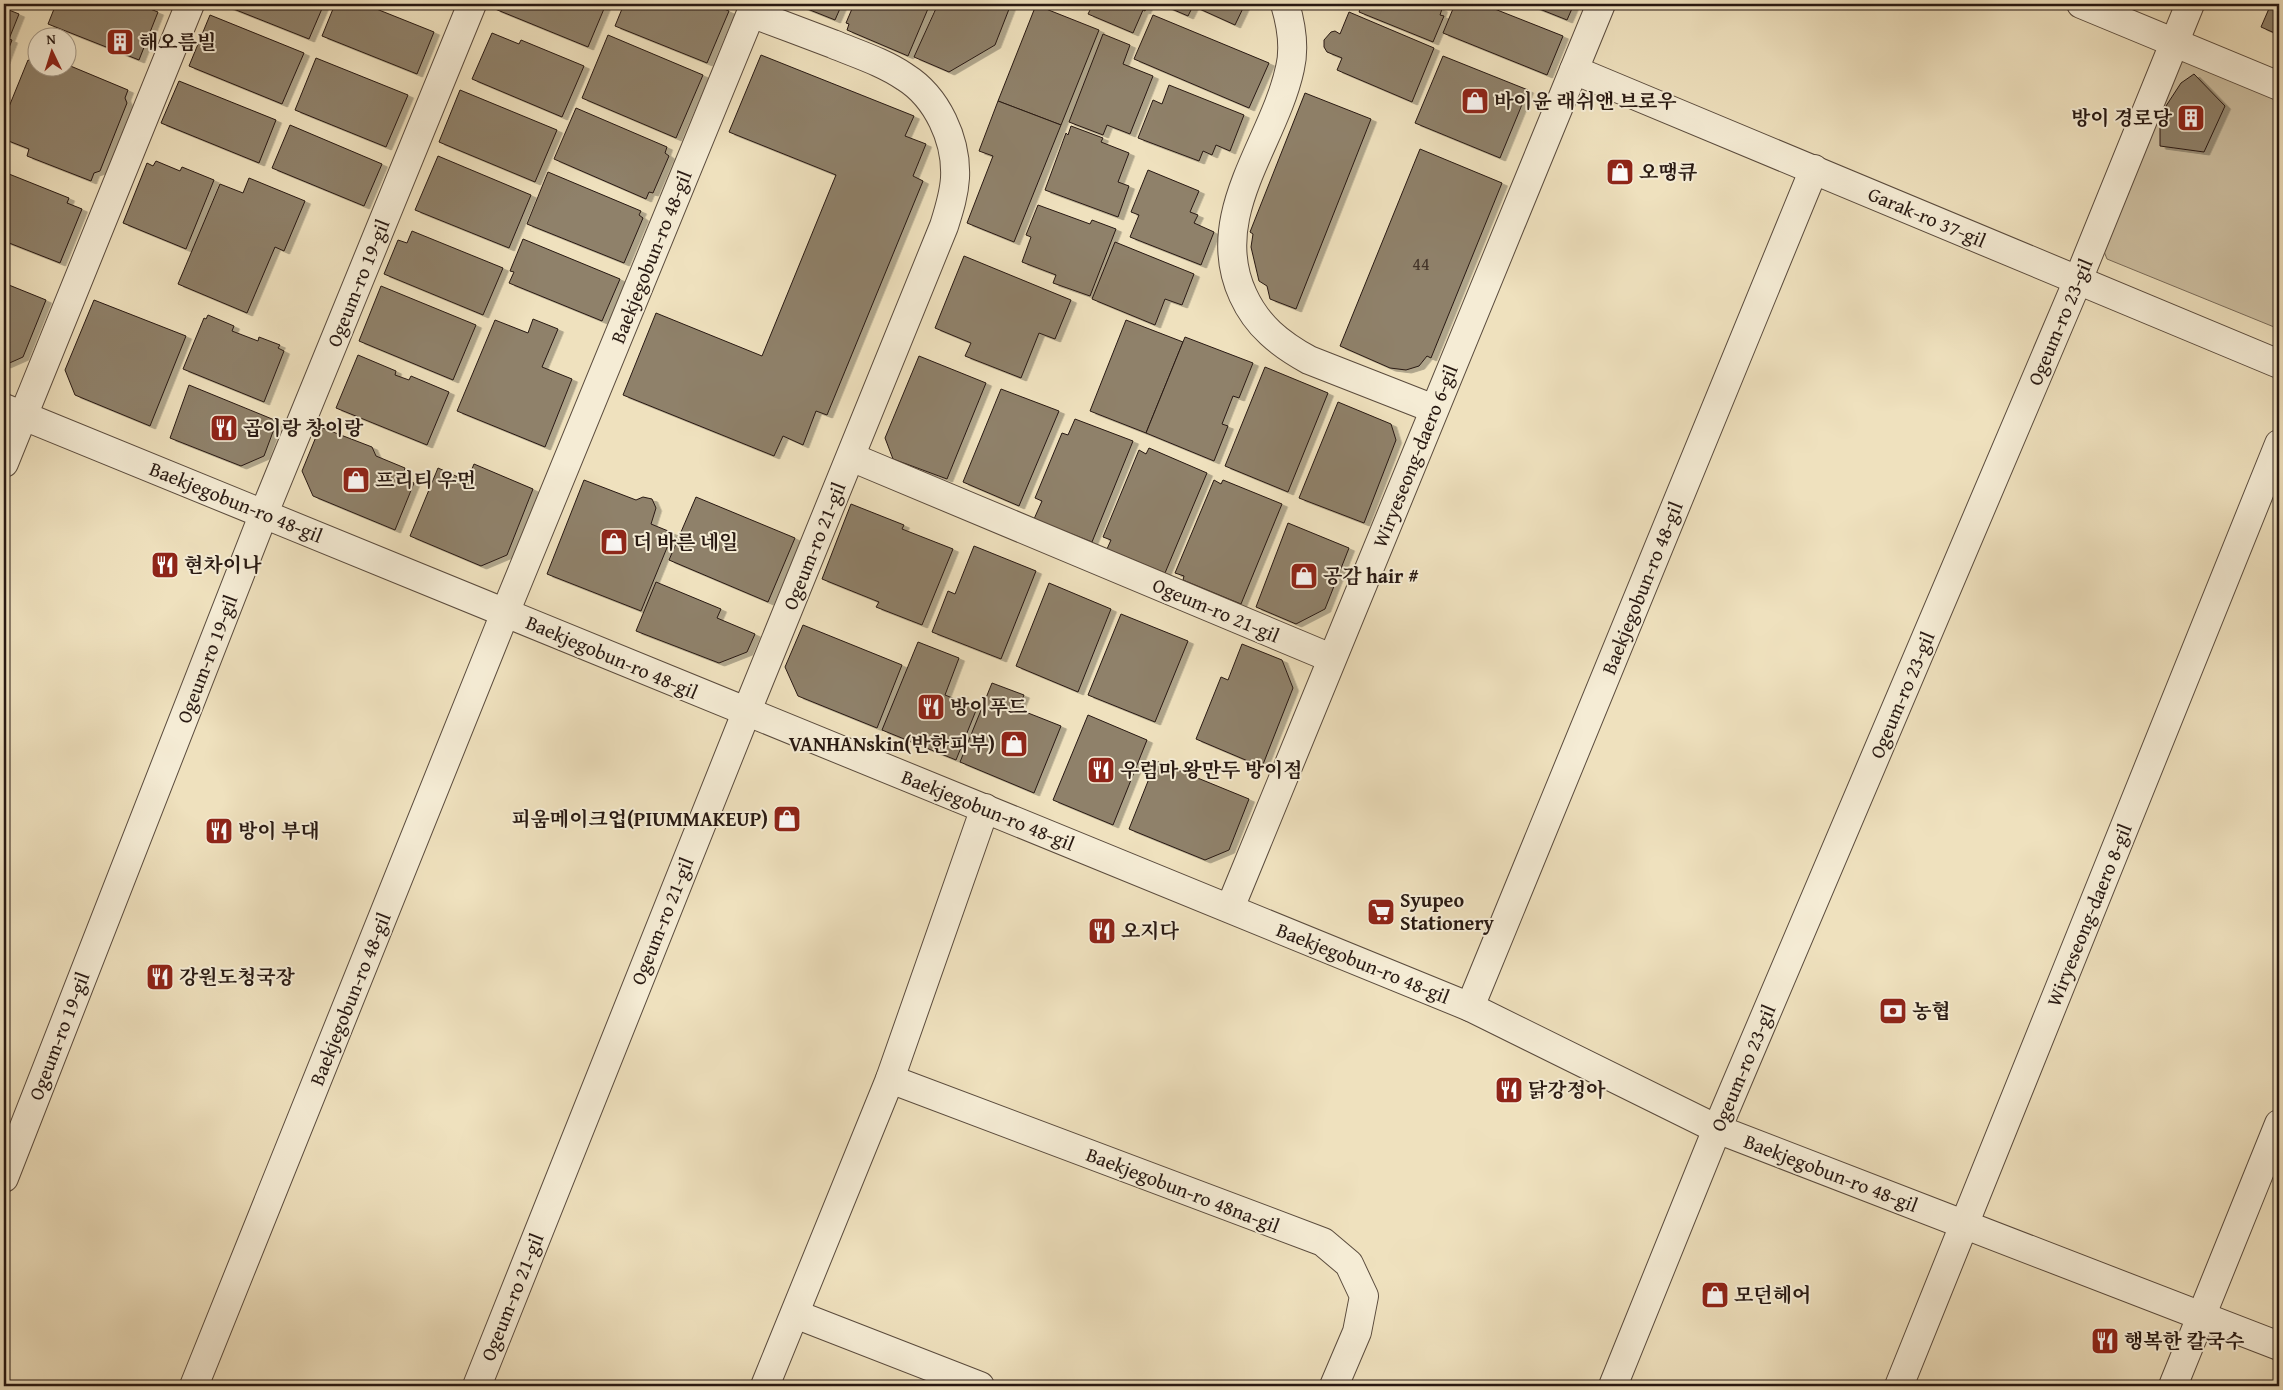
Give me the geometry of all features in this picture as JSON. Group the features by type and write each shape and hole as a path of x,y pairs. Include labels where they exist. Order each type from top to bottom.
{"street":[{"path":"4,463 13,411 190,4"},
{"name":"Ogeum-ro 19-gil","path":"4,1178 264,513 472,4"},
{"path":"1285,4 1292,36 1291,67 1244,186 1234,218 1231,247 1238,285 1251,312 1268,333 1292,350 1310,360 1434,409"},
{"name":"Wiryeseong-daero 6-gil","path":"1230,908 1601,4"},
{"path":"2081,4 2279,86"},
{"name":"Ogeum-ro 23-gil","path":"1613,1386 1717,1129 2078,280 2190,4"},
{"name":"Baekjegobun-ro 48-gil","path":"194,1386 505,612 751,13"},
{"name":"Ogeum-ro 21-gil","path":"477,1386 746,713 944,226 952,200 955,178 954,157 941,116 926,95 906,77 874,60 751,13"},
{"name":"Garak-ro 37-gil","path":"1574,70 2279,364"},
{"name":"Baekjegobun-ro 48-gil","path":"1470,1007 1814,169"},
{"name":"Baekjegobun-ro 48-gil","path":"13,411 505,612 746,713 985,808 1470,1007 1717,1129 2279,1346"},
{"name":"Wiryeseong-daero 8-gil","path":"1899,1386 2279,444"},
{"name":"Ogeum-ro 21-gil","path":"851,457 1331,658"},
{"path":"765,1386 890,1079 985,808"},
{"name":"Baekjegobun-ro 48na-gil","path":"890,1079 1323,1242 1349,1264 1364,1296 1357,1332 1334,1386"},
{"path":"2173,1386 2279,1124"},
{"path":"795,1314 980,1386"}],"shaded area":[{"path":"2193,60 2279,95 2279,329 2107,259 2101,244 2175,63"}],"building":[{"name":"해오름빌","path":"56,4 137,4 158,12 139,60 78,36 78,28 58,28 48,24"},
{"path":"221,4 324,4 309,39"},
{"path":"335,4 364,4 434,32 417,74 322,36"},
{"path":"498,4 606,4 588,47 495,9"},
{"path":"624,4 712,4 729,11 707,63 615,26"},
{"path":"795,4 842,4 835,20"},
{"path":"854,4 930,4 908,56 847,30 849,24 846,23"},
{"path":"938,4 1011,4 995,45 949,72 914,57"},
{"path":"1093,4 1148,4 1145,11 1143,10 1133,33 1088,14"},
{"path":"1160,4 1245,4 1235,25 1193,6 1188,16"},
{"path":"1362,4 1430,4 1442,9 1440,15 1444,16 1433,42 1359,12"},
{"path":"1455,4 1482,4 1563,36 1547,75 1443,33"},
{"path":"1527,4 1574,4 1567,20"},
{"path":"2271,4 2279,4 2279,35 2261,27"},
{"path":"1036,5 1099,30 1061,125 998,101"},
{"path":"4,8 19,14 9,39 12,40 4,61"},
{"path":"1349,12 1434,48 1412,102 1337,70 1342,58 1327,52 1324,47 1324,40 1331,32 1335,31 1340,34"},
{"path":"210,15 304,53 282,104 189,66"},
{"path":"1153,15 1269,63 1249,108 1134,59"},
{"path":"492,33 519,44 521,40 584,66 562,117 472,79"},
{"path":"1103,34 1130,45 1123,64 1153,76 1130,134 1107,125 1103,135 1069,122"},
{"path":"608,35 703,75 676,138 582,98"},
{"path":"761,55 914,116 905,136 926,144 913,176 923,181 827,415 816,411 803,445 783,436 774,456 623,395 656,313 762,356 836,175 729,132"},
{"path":"1443,56 1528,90 1500,158 1415,123"},
{"path":"316,58 408,95 386,147 295,110"},
{"path":"28,60 28,78 78,78 78,69 128,90 125,98 127,103 100,171 94,173 91,181 27,156 29,149 6,140 4,119"},
{"name":"방이 경로당","path":"2194,74 2225,106 2204,152 2160,146 2160,127 2164,109 2181,83"},
{"path":"179,81 276,120 259,163 161,123"},
{"path":"1169,85 1244,115 1230,151 1216,145 1212,155 1203,151 1199,161 1138,138 1153,100 1162,104"},
{"path":"460,90 557,130 535,182 439,142"},
{"path":"1305,93 1371,119 1296,309 1270,299 1267,286 1259,281 1251,247 1253,234 1250,232"},
{"path":"998,101 1061,125 1014,242 967,223 993,156 979,151"},
{"path":"576,108 667,147 665,153 669,156 653,193 649,192 646,199 554,159"},
{"path":"290,125 382,164 364,206 272,168"},
{"path":"1071,126 1103,138 1101,142 1129,153 1118,182 1129,186 1118,217 1045,190 1066,133 1068,135"},
{"path":"1420,149 1502,183 1431,358 1427,356 1419,366 1406,370 1390,368 1340,346"},
{"path":"438,156 531,195 509,248 415,210"},
{"path":"156,161 180,171 182,167 214,180 186,249 123,223 147,163 153,166"},
{"path":"1148,170 1199,191 1190,212 1198,215 1194,223 1214,232 1201,265 1130,237 1139,215 1131,212"},
{"path":"4,172 69,198 67,203 82,209 60,263 4,241"},
{"path":"548,172 641,211 639,215 643,218 624,263 527,224"},
{"path":"249,178 305,201 284,251 275,247 247,313 178,284 220,184 243,193"},
{"path":"1038,205 1090,224 1092,220 1116,229 1090,296 1053,283 1056,275 1022,262 1031,237 1026,235"},
{"path":"412,231 503,268 483,315 384,274 398,240 407,243"},
{"path":"523,239 620,279 602,321 509,283 514,272 510,271"},
{"path":"1115,242 1194,274 1182,305 1165,299 1155,325 1092,299"},
{"path":"964,256 1071,300 1055,339 1039,333 1021,378 965,356 971,343 935,328"},
{"path":"4,283 46,300 23,357 5,365 4,364"},
{"path":"381,286 476,325 453,380 359,341"},
{"path":"94,300 186,336 150,426 75,395 65,370"},
{"path":"208,315 234,326 232,331 258,341 259,337 280,345 278,348 284,351 264,402 183,369 204,318 206,319"},
{"path":"533,319 558,329 542,367 572,379 545,447 457,411 495,320 528,333"},
{"path":"1126,320 1183,342 1146,433 1090,411"},
{"path":"1185,337 1253,363 1239,398 1233,396 1222,424 1228,426 1214,461 1146,433"},
{"path":"358,355 396,371 395,375 409,380 411,376 449,392 427,445 336,408"},
{"path":"919,356 986,383 947,479 893,459 885,438"},
{"path":"1265,367 1328,393 1288,492 1225,466"},
{"path":"189,385 277,421 264,456 241,466 170,438"},
{"path":"1001,389 1059,411 1019,506 963,482"},
{"path":"1338,402 1391,424 1396,440 1364,523 1299,498"},
{"path":"1075,419 1133,441 1092,542 1034,519 1042,501 1035,498 1062,433 1068,435"},
{"path":"320,427 372,447 376,456 405,468 402,478 414,483 395,530 313,496 302,471"},
{"path":"1149,448 1207,473 1165,573 1107,549 1111,540 1103,537 1139,450 1146,454"},
{"path":"474,464 533,489 507,555 481,566 410,536 438,468 467,481"},
{"path":"584,480 636,500 643,497 652,499 656,508 651,524 673,533 641,611 547,574"},
{"path":"1214,480 1221,484 1223,480 1282,504 1241,604 1183,580 1184,576 1175,573"},
{"path":"696,497 795,538 768,602 669,560"},
{"path":"851,504 904,525 902,529 953,549 922,625 876,607 879,602 822,579"},
{"path":"1288,523 1349,548 1325,609 1296,624 1256,607"},
{"path":"974,546 1036,571 1001,659 932,632 948,591 955,594"},
{"path":"656,582 721,609 717,618 755,634 747,652 719,663 636,631"},
{"path":"1049,583 1111,609 1078,692 1016,666"},
{"path":"1121,614 1188,641 1155,722 1088,695"},
{"path":"803,625 902,665 877,728 798,696 785,667"},
{"path":"918,642 959,658 945,695 977,708 956,760 882,730"},
{"path":"1242,644 1282,660 1293,688 1262,767 1196,739 1221,677 1228,680"},
{"path":"992,683 1024,695 1018,709 1061,726 1034,793 960,762"},
{"path":"1088,715 1147,740 1113,825 1053,800"},
{"path":"1156,761 1249,799 1229,850 1205,860 1129,829"}],"place":[{"name":"해오름빌","path":"120,42"},
{"name":"바이윤 래쉬앤 브로우","path":"1475,101"},
{"name":"방이 경로당","path":"2191,118"},
{"name":"오땡큐","path":"1620,172"},
{"name":"곱이랑 창이랑","path":"224,428"},
{"name":"프리티 우먼","path":"356,480"},
{"name":"더 바른 네일","path":"614,542"},
{"name":"현차이나","path":"165,565"},
{"name":"공감 hair #","path":"1304,576"},
{"name":"방이푸드","path":"931,707"},
{"name":"VANHANskin(반한피부)","path":"1014,744"},
{"name":"우럼마 왕만두 방이점","path":"1101,770"},
{"name":"피움메이크업(PIUMMAKEUP)","path":"787,819"},
{"name":"방이 부대","path":"219,831"},
{"name":"Syupeo Stationery","path":"1381,912"},
{"name":"오지다","path":"1102,931"},
{"name":"강원도청국장","path":"160,977"},
{"name":"농협","path":"1893,1011"},
{"name":"닭강정아","path":"1509,1090"},
{"name":"모던헤어","path":"1715,1295"},
{"name":"행복한 칼국수","path":"2105,1341"}]}
